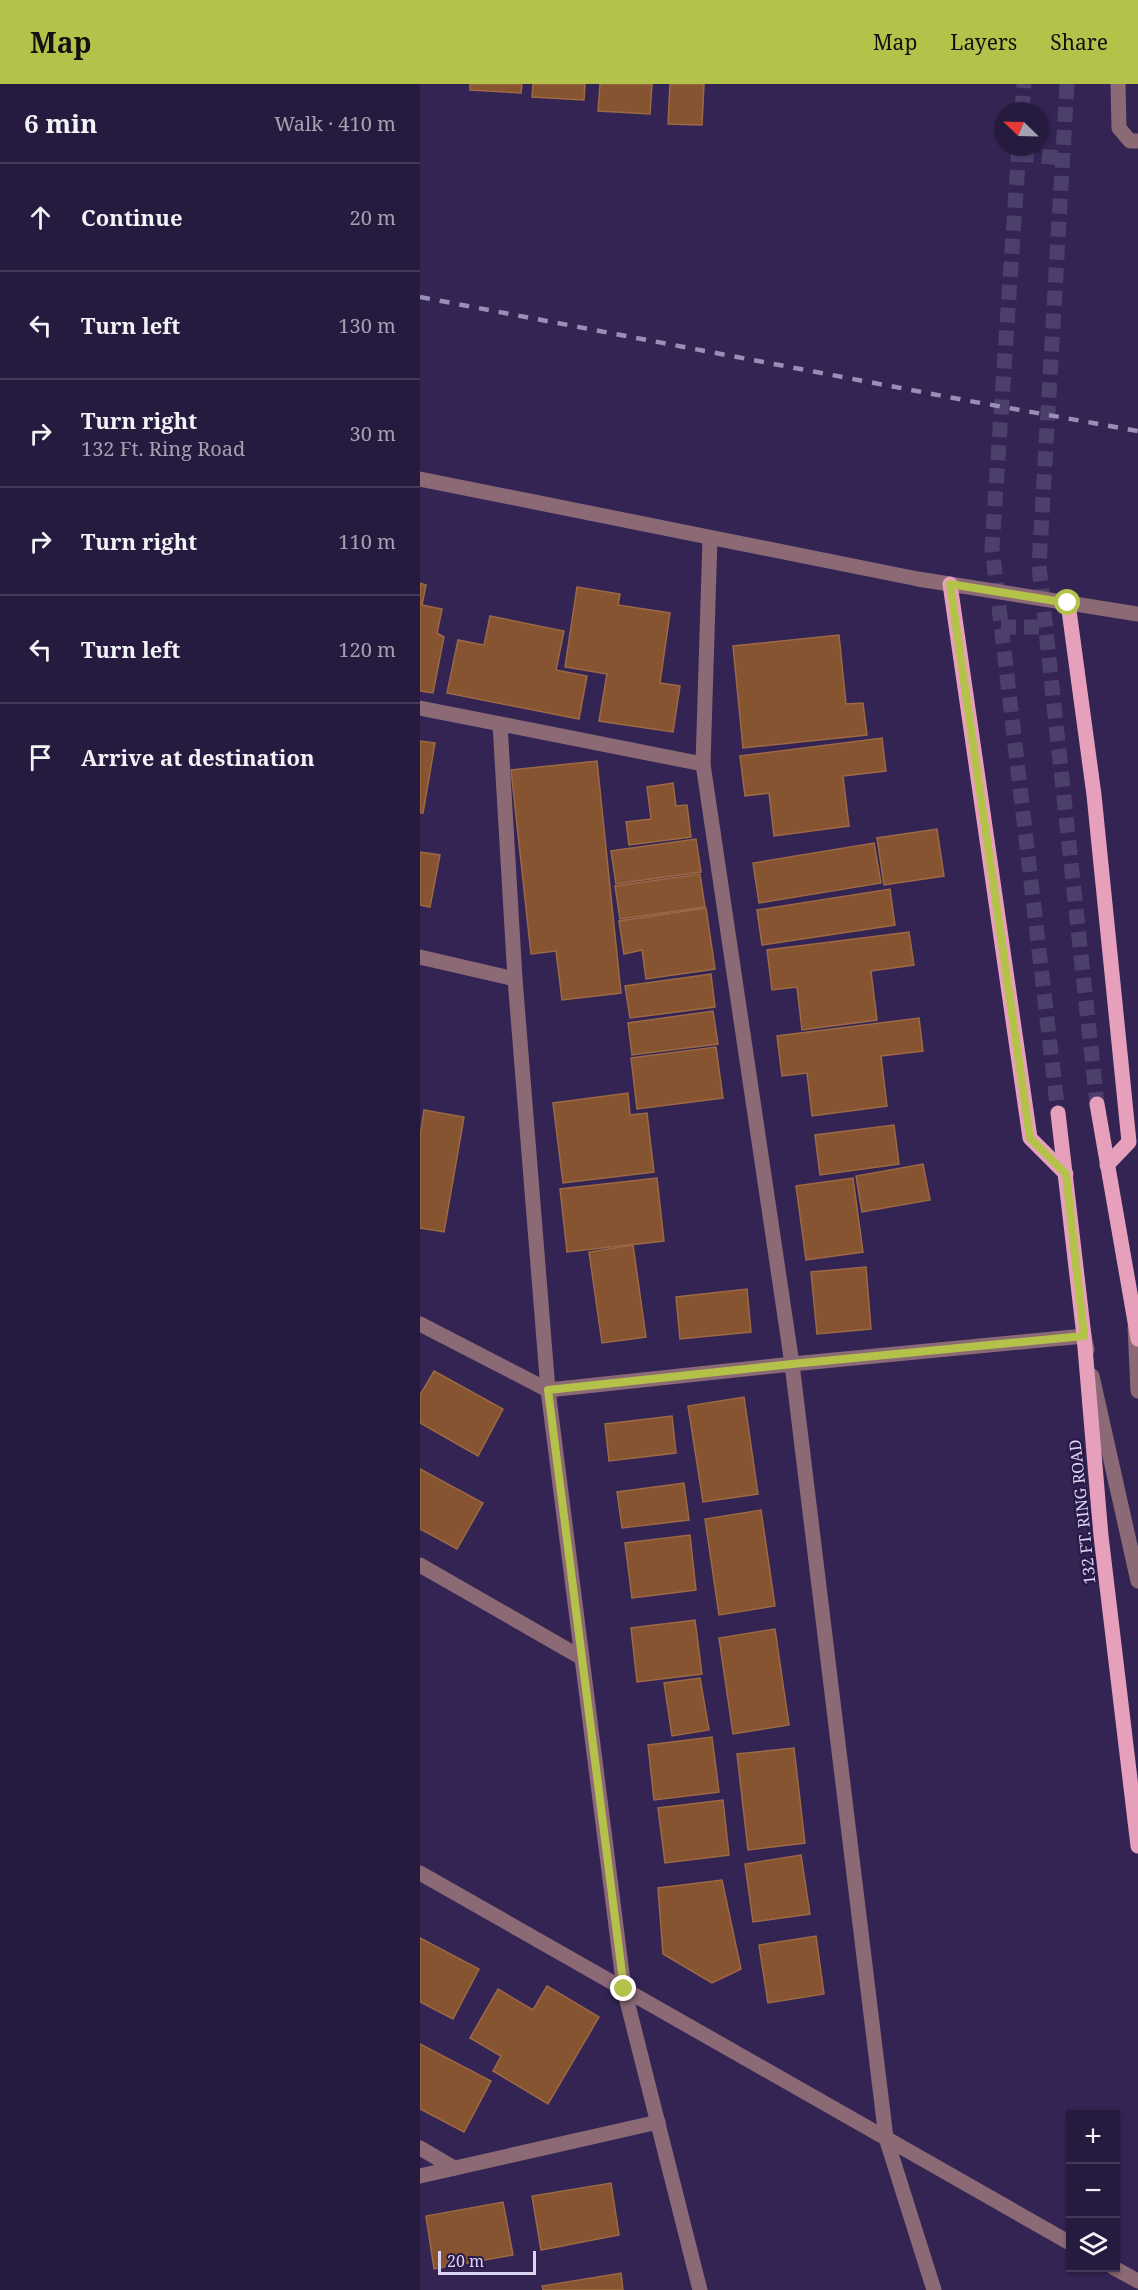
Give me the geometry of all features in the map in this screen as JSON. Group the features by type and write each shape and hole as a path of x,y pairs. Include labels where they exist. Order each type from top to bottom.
{"main road":[{"path":"950,584 1030,1138 1066,1174"},
{"path":"1068,603 1094,795 1129,1142 1107,1165"},
{"path":"1097,1104 1138,1339"},
{"name":"132 FT. RING ROAD","path":"1058,1113 1084,1336 1101,1536 1138,1846"}],"street":[{"path":"1118,84 1119,128 1130,141 1138,141"},
{"path":"420,479 950,584 1138,614"},
{"path":"710,538 703,764 792,1364 886,2138 934,2290"},
{"path":"420,708 703,764"},
{"path":"500,724 515,979 548,1390 624,1989 700,2290"},
{"path":"420,957 515,979"},
{"path":"1135,1321 1138,1391"},
{"path":"420,1324 548,1390 1084,1336 1138,1581"},
{"path":"420,1565 582,1658"},
{"path":"420,1873 1066,2240"},
{"path":"420,2176 658,2122"},
{"path":"420,2148 454,2168"},
{"path":"1120,2271 1138,2281"}],"building":[{"path":"470,84 522,84 521,93 470,90"},
{"path":"533,84 585,84 584,100 532,97"},
{"path":"600,84 652,84 650,114 598,111"},
{"path":"670,84 704,84 702,125 668,124"},
{"path":"420,583 426,585 422,605 442,609 437,633 444,637 433,693 420,691"},
{"path":"577,587 620,594 618,605 670,613 660,683 680,686 673,732 599,721 607,674 565,667"},
{"path":"490,616 564,631 556,670 587,676 579,719 447,693 458,640 484,645"},
{"path":"839,635 846,704 863,703 867,735 743,748 733,646"},
{"path":"882,738 886,771 843,776 849,826 774,836 769,793 745,796 740,756"},
{"path":"420,741 435,743 423,813 420,813"},
{"path":"597,761 621,993 562,1000 556,951 531,954 511,770"},
{"path":"673,783 676,806 687,805 691,837 629,845 626,822 651,819 647,787"},
{"path":"937,829 944,876 884,885 877,838"},
{"path":"696,839 701,872 616,884 611,851"},
{"path":"874,843 881,883 759,903 753,863"},
{"path":"420,852 440,855 430,907 420,905"},
{"path":"700,874 705,907 620,919 615,886"},
{"path":"890,889 895,925 762,945 757,910"},
{"path":"706,908 715,969 646,979 642,950 624,954 619,921"},
{"path":"909,932 914,965 871,971 877,1020 802,1030 797,987 772,990 767,950"},
{"path":"711,974 715,1007 630,1018 625,986"},
{"path":"713,1011 718,1044 632,1055 628,1023"},
{"path":"919,1018 923,1051 881,1056 887,1106 812,1116 807,1073 782,1076 777,1036"},
{"path":"716,1047 723,1098 637,1109 631,1058"},
{"path":"628,1093 630,1115 647,1113 654,1172 563,1183 553,1103"},
{"path":"424,1110 464,1117 444,1232 420,1228 420,1137"},
{"path":"894,1125 899,1164 820,1175 815,1135"},
{"path":"923,1164 930,1200 862,1212 856,1176"},
{"path":"657,1178 664,1241 567,1252 560,1189"},
{"path":"853,1178 863,1252 806,1260 796,1186"},
{"path":"633,1245 646,1337 602,1343 589,1252"},
{"path":"866,1267 871,1329 817,1334 811,1272"},
{"path":"747,1289 751,1332 680,1339 676,1297"},
{"path":"434,1371 503,1409 478,1456 420,1423 420,1395"},
{"path":"744,1397 758,1494 703,1502 688,1406"},
{"path":"672,1416 676,1453 609,1461 605,1424"},
{"path":"420,1469 483,1503 457,1549 420,1529"},
{"path":"684,1483 689,1520 622,1528 617,1492"},
{"path":"761,1510 775,1606 719,1615 705,1519"},
{"path":"690,1535 696,1590 632,1598 625,1543"},
{"path":"695,1620 702,1674 637,1682 631,1628"},
{"path":"775,1629 789,1725 733,1734 719,1638"},
{"path":"700,1678 709,1730 672,1736 664,1683"},
{"path":"712,1737 719,1792 654,1800 648,1745"},
{"path":"794,1748 805,1843 748,1850 737,1754"},
{"path":"723,1800 729,1855 665,1863 658,1808"},
{"path":"801,1855 810,1914 753,1922 745,1864"},
{"path":"722,1880 741,1969 712,1983 663,1954 658,1888"},
{"path":"816,1936 824,1994 768,2003 759,1945"},
{"path":"420,1938 479,1969 453,2019 420,2002"},
{"path":"547,1986 599,2017 548,2104 493,2071 501,2056 470,2038 498,1989 533,2010"},
{"path":"420,2044 491,2081 464,2132 420,2109"},
{"path":"611,2183 619,2235 541,2250 532,2196"},
{"path":"503,2202 513,2255 434,2269 426,2216"},
{"path":"621,2273 623,2290 543,2290 542,2286"}],"tunnel":[{"path":"1023,102 1024,84"},
{"path":"1067,84 1039,566 1097,1104"},
{"path":"1018,156 992,547 1058,1113"},
{"path":"1040,156 1062,158"},
{"path":"1001,627 1046,627"}],"railway":[{"path":"420,297 1138,431"}],"route":[{"path":"624,1989 548,1390 1084,1336 1066,1174 1030,1138 950,584 1068,603"}]}
